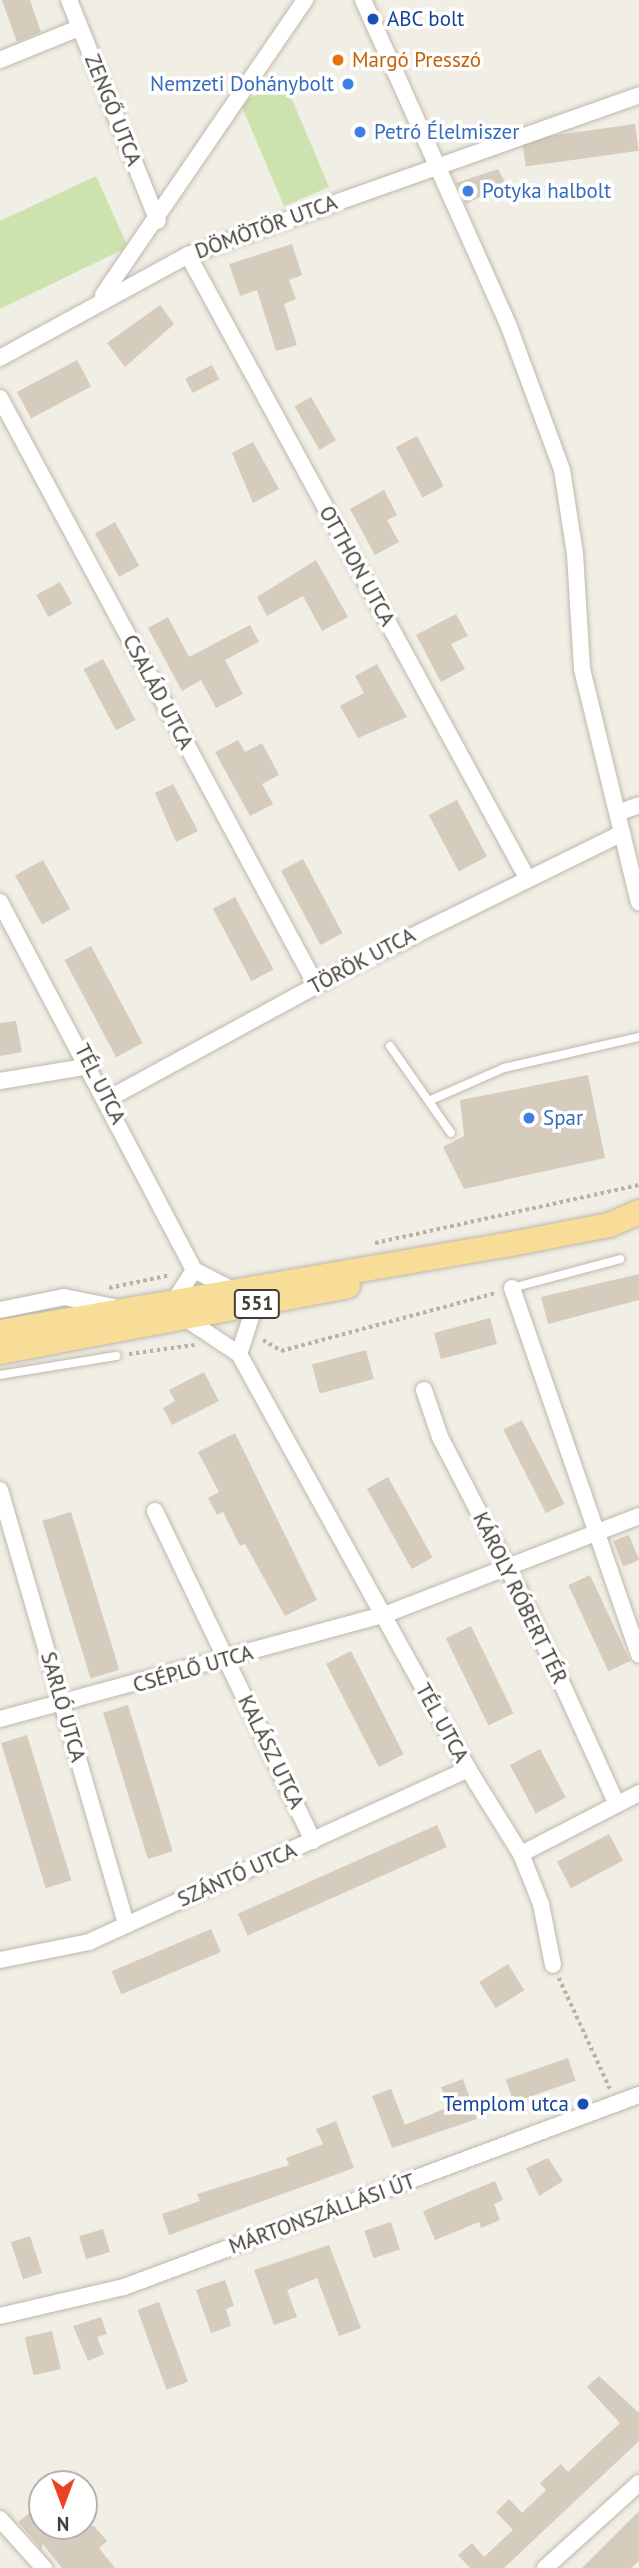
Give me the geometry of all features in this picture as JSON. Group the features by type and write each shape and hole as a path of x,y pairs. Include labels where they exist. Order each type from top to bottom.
{"main road":[{"name":"551","path":"0,1352 179,1310 233,1290 608,1226 639,1212"},
{"name":"551","path":"608,1226 639,1228"},
{"name":"551","path":"0,1332 127,1309 179,1310 256,1305 448,1266 511,1244"}],"street":[{"name":"ZENGŐ UTCA","path":"69,0 158,221"},
{"name":"DÖMÖTÖR UTCA","path":"100,299 158,221 305,0"},
{"path":"363,0 540,402 562,470 575,554 582,669 620,811 622,833 639,902"},
{"path":"0,60 79,28"},
{"name":"DÖMÖTÖR UTCA","path":"0,358 100,299 188,256 639,95"},
{"name":"OTTHON UTCA","path":"188,256 526,876"},
{"name":"CSALÁD UTCA","path":"0,398 316,985"},
{"path":"620,811 639,804"},
{"name":"TÖRÖK UTCA","path":"108,1099 316,985 526,876 622,833"},
{"name":"TÉL UTCA","path":"0,902 108,1099 186,1271"},
{"path":"0,1081 91,1066"},
{"path":"179,1310 186,1271 233,1290"},
{"path":"512,1288 639,1655"},
{"path":"0,1310 64,1297 127,1309"},
{"path":"239,1354 256,1305"},
{"name":"TÉL UTCA","path":"179,1310 239,1354 468,1769 521,1854 541,1904 553,1965"},
{"name":"KÁROLY RÓBERT TÉR","path":"424,1390 440,1437 509,1571 617,1804"},
{"name":"SARLÓ UTCA","path":"0,1490 126,1925"},
{"name":"KALÁSZ UTCA","path":"155,1511 313,1841"},
{"name":"CSÉPLŐ UTCA","path":"0,1719 63,1706 384,1615 509,1571 639,1516"},
{"name":"SZÁNTÓ UTCA","path":"0,1960 89,1941 468,1769"},
{"path":"521,1854 639,1793"},
{"name":"MÁRTONSZÁLLÁSI ÚT","path":"0,2316 124,2287 639,2095"},
{"path":"545,2568 639,2483"},
{"path":"0,2519 44,2568"}],"lane":[{"path":"431,1100 503,1068 639,1037"},
{"path":"390,1046 431,1100 451,1133"},
{"path":"512,1288 620,1259"},
{"path":"0,1375 117,1356"}],"path":[{"path":"361,1246 639,1185"},
{"path":"105,1289 186,1271"},
{"path":"255,1335 281,1351 512,1288"},
{"path":"117,1356 208,1342"},
{"path":"553,1965 617,2103"}],"green space":[{"path":"285,83 329,187 284,206 240,102"},
{"path":"96,176 128,247 0,309 0,221"}],"building":[{"path":"2,0 30,0 41,32 17,42"},
{"path":"635,124 639,151 526,167 522,140"},
{"path":"498,169 506,184 466,204 456,183"},
{"path":"292,244 302,275 289,280 296,299 284,304 297,345 276,351 257,290 240,296 229,264"},
{"path":"160,305 174,324 125,367 107,343"},
{"path":"77,360 91,386 31,418 17,392"},
{"path":"212,365 219,379 193,393 185,379"},
{"path":"311,397 336,440 320,450 295,406"},
{"path":"417,436 444,486 423,498 396,447"},
{"path":"253,442 279,489 253,503 232,453"},
{"path":"384,490 397,515 387,520 399,542 375,555 350,509"},
{"path":"115,522 139,566 119,577 95,533"},
{"path":"316,560 348,617 322,631 303,596 267,616 257,597"},
{"path":"60,582 72,604 49,617 36,595"},
{"path":"456,614 468,636 451,644 465,669 441,682 416,635"},
{"path":"168,617 189,657 250,625 259,642 225,660 243,694 216,708 201,680 182,691 148,628"},
{"path":"103,659 135,720 116,730 84,669"},
{"path":"377,664 407,717 358,738 340,706 364,693 355,676"},
{"path":"238,740 245,752 262,743 279,775 262,784 273,804 250,816 215,752"},
{"path":"173,784 198,831 176,842 155,793"},
{"path":"457,800 487,857 459,872 429,815"},
{"path":"303,859 342,933 320,945 281,871"},
{"path":"43,860 70,909 42,924 15,876"},
{"path":"235,897 273,969 251,981 213,909"},
{"path":"91,946 143,1043 116,1057 65,960"},
{"path":"16,1021 22,1052 0,1056 0,1023"},
{"name":"Spar","path":"588,1075 605,1158 464,1189 443,1147 464,1136 460,1100"},
{"path":"639,1274 639,1300 548,1324 541,1297"},
{"path":"490,1318 497,1344 441,1359 434,1333"},
{"path":"366,1350 374,1379 320,1393 312,1364"},
{"path":"204,1372 219,1401 172,1425 163,1408 175,1401 169,1390"},
{"path":"522,1420 565,1504 546,1513 503,1430"},
{"path":"235,1433 317,1600 285,1616 245,1544 240,1546 223,1512 217,1515 208,1498 219,1492 198,1452"},
{"path":"388,1477 433,1557 412,1569 367,1489"},
{"path":"71,1512 119,1670 91,1679 42,1521"},
{"path":"629,1535 639,1560 623,1566 613,1541"},
{"path":"590,1575 630,1661 608,1671 568,1585"},
{"path":"471,1626 514,1713 488,1725 446,1638"},
{"path":"351,1651 404,1754 379,1767 326,1664"},
{"path":"128,1705 173,1851 148,1859 103,1713"},
{"path":"27,1735 71,1880 46,1888 1,1743"},
{"path":"540,1749 566,1798 536,1814 510,1765"},
{"path":"437,1825 447,1847 248,1936 238,1914"},
{"path":"609,1834 623,1860 571,1888 557,1862"},
{"path":"211,1929 221,1952 121,1994 112,1971"},
{"path":"508,1964 524,1990 496,2008 479,1982"},
{"path":"568,2058 576,2081 513,2102 506,2079"},
{"path":"463,2079 477,2119 392,2148 372,2096 391,2089 405,2125 449,2107 441,2087"},
{"path":"336,2121 354,2168 169,2235 162,2214 200,2201 197,2194 289,2165 286,2158 323,2144 316,2129"},
{"path":"548,2158 563,2181 539,2196 526,2168"},
{"path":"495,2181 503,2200 494,2204 500,2220 481,2228 479,2222 435,2240 423,2211"},
{"path":"391,2222 400,2250 373,2258 364,2231"},
{"path":"103,2229 110,2252 86,2259 79,2236"},
{"path":"30,2236 42,2273 23,2279 11,2242"},
{"path":"329,2245 361,2328 339,2336 317,2278 287,2290 297,2317 274,2325 254,2270"},
{"path":"225,2280 234,2306 226,2309 231,2326 211,2333 196,2290"},
{"path":"159,2302 188,2382 166,2390 137,2310"},
{"path":"101,2317 107,2334 97,2337 104,2354 88,2361 73,2326"},
{"path":"52,2331 61,2369 33,2375 25,2337"},
{"path":"599,2376 639,2413 639,2441 504,2568 470,2568 458,2555 472,2543 484,2557 513,2530 496,2512 509,2499 522,2513 546,2490 540,2483 561,2464 568,2472 620,2423 587,2387"},
{"path":"639,2511 639,2561 631,2568 582,2568"},
{"path":"28,2514 28,2534 18,2522"},
{"path":"98,2531 107,2541 99,2548 115,2568 62,2568 42,2543 42,2550 33,2540 98,2540"}],"place":[{"name":"ABC bolt","path":"373,19"},
{"name":"Margó Presszó","path":"338,60"},
{"name":"Nemzeti Dohánybolt","path":"348,84"},
{"name":"Petró Élelmiszer","path":"360,132"},
{"name":"Potyka halbolt","path":"468,191"},
{"name":"Spar","path":"529,1118"},
{"name":"Templom utca","path":"583,2104"}]}
